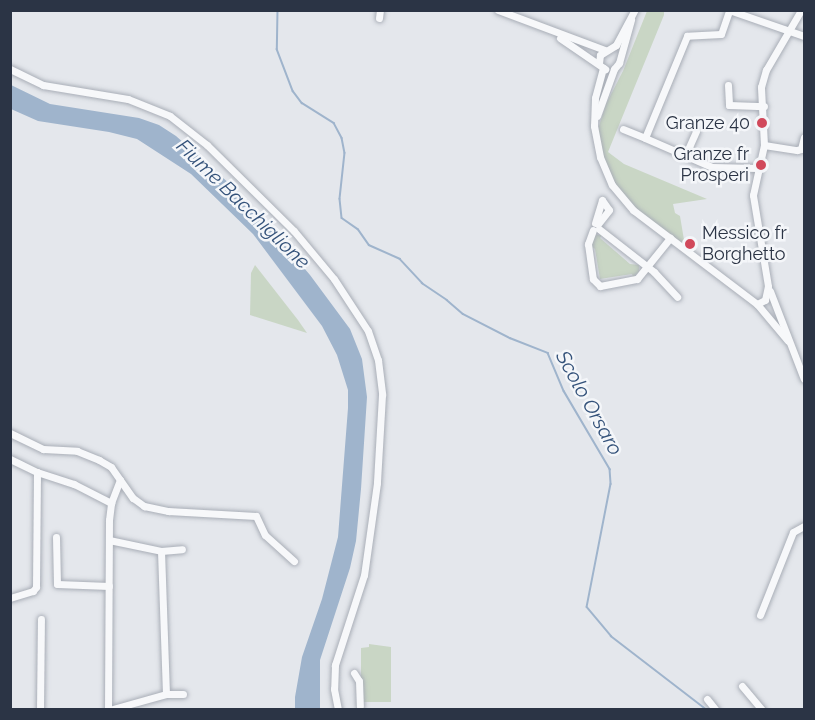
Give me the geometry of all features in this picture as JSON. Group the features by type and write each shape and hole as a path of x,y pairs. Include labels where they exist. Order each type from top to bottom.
{"street":[{"path":"498,10 518,14 601,65 614,69"},
{"path":"594,126 635,10"},
{"path":"801,10 766,70 761,87 764,106 764,145 757,168 753,195 768,286 804,379"},
{"path":"645,138 687,36 721,34 729,11 804,36"},
{"path":"631,20 616,45 600,55 601,65 595,98 594,126 600,157 612,185 633,210 757,304 788,341"},
{"path":"550,32 607,50 619,57"},
{"path":"588,56 591,45"},
{"path":"10,69 43,85 128,99 170,116 207,145 270,204 334,279 368,331 380,378 382,413 377,483 369,552 358,598 335,665 334,689 338,710"},
{"path":"728,85 729,105 764,106"},
{"path":"623,129 712,167 757,168"},
{"path":"685,156 696,131"},
{"path":"764,145 797,150 801,149 804,137"},
{"path":"670,238 648,266 637,279 597,285 588,244 596,227 648,266 669,285 678,297"},
{"path":"757,304 765,300 768,286"},
{"path":"10,433 43,449 87,454 111,467 133,498 144,506 168,511 256,516 265,536 294,561"},
{"path":"10,459 36,472 74,484 111,503"},
{"path":"10,598 35,589 36,472"},
{"path":"120,480 111,503 109,540 109,710 166,694 183,694"},
{"path":"760,615 793,532 804,526"},
{"path":"56,537 57,584 109,586"},
{"path":"109,540 161,551 182,549"},
{"path":"161,551 166,694"},
{"path":"40,710 41,619"},
{"path":"354,673 359,681 360,706"},
{"path":"742,686 762,710"},
{"path":"707,699 716,710"}],"green space":[{"path":"647,11 664,11 664,15 608,152 624,164 707,199 673,204 675,213 680,216 686,252 669,240 610,185 599,157 599,126 606,104 623,71"},
{"path":"594,235 602,235 600,238 630,264 639,265 639,272 633,277 632,274 600,279 595,249 591,246"},
{"path":"255,265 307,333 250,315 251,273"},
{"path":"369,644 391,647 391,702 361,702 361,648 369,647"}],"water":[{"name":"Fiume Bacchiglione","path":"11,85 50,104 139,118 159,125 176,136 241,194 310,275 350,329 362,359 367,397 361,489 356,541 350,568 320,660 320,709 295,709 295,697 302,657 322,599 338,537 348,390 337,355 322,326 253,234 191,174 137,139 109,132 38,121 11,109"}],"waterway":[{"name":"Scolo Orsaro","path":"278,10 277,49 293,91 302,103 334,123 342,138 345,153 340,199 342,218 358,229 369,245 400,259 422,283 463,314 510,338 548,353 564,391 610,469 611,484 587,607 611,636 707,710"}],"place":[{"name":"Granze 40","path":"762,123"},
{"name":"Granze fr Prosperi","path":"761,165"},
{"name":"Messico fr Borghetto","path":"690,244"}]}
